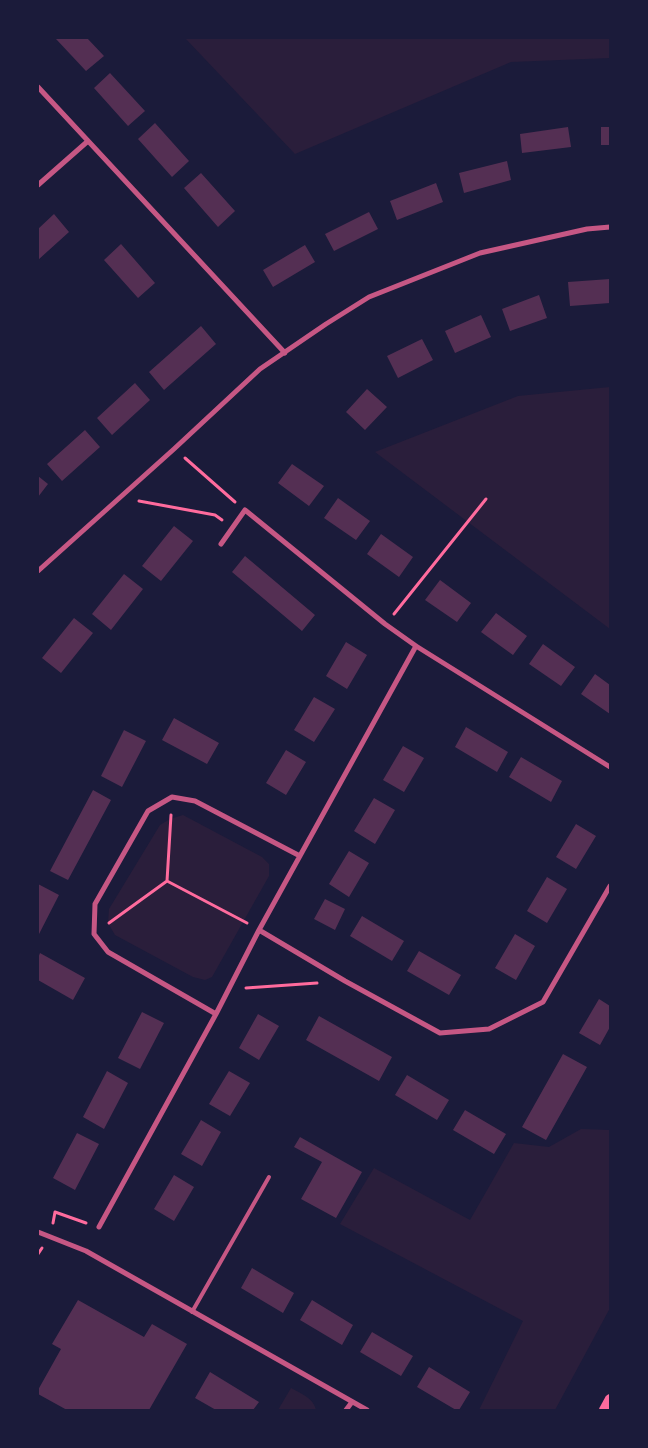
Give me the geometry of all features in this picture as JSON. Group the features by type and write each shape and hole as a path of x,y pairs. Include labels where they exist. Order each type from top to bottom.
{"main road":[{"path":"604,1410 610,1399"}],"street":[{"path":"38,87 285,352"},
{"path":"38,184 88,141"},
{"path":"38,571 260,369 369,297 480,253 587,229 610,227"},
{"path":"221,544 245,510 416,646 610,767"},
{"path":"99,1227 216,1014 259,930 416,646"},
{"path":"216,1014 108,952 94,934 95,904 148,811 172,797 195,801 300,856"},
{"path":"259,930 440,1033 489,1029 543,1002 610,886"},
{"path":"38,1232 86,1251 367,1410"},
{"path":"346,1410 352,1402"}],"lane":[{"path":"192,1312 269,1178"}],"path":[{"path":"174,449 245,510"},
{"path":"120,498 215,515 232,527"},
{"path":"386,624 486,499"},
{"path":"167,881 172,797"},
{"path":"167,881 259,930"},
{"path":"94,933 167,881"},
{"path":"228,989 346,981"},
{"path":"51,1236 55,1212 99,1227"}],"shaded area":[{"path":"185,38 610,38 610,58 511,62 295,154"},
{"path":"610,387 610,629 375,452 518,396"},
{"path":"183,815 262,857 269,864 269,876 212,977 205,980 193,977 115,935 108,923 109,909 160,825 170,819"},
{"path":"581,1129 610,1130 610,1308 555,1410 479,1410 523,1321 340,1224 374,1168 470,1220 514,1143 549,1147"},
{"path":"291,1388 310,1399 316,1410 278,1410"}],"building":[{"path":"87,38 104,56 86,71 56,39"},
{"path":"110,73 145,111 128,126 94,88"},
{"path":"155,123 189,161 172,177 138,139"},
{"path":"568,127 571,147 522,153 520,134"},
{"path":"601,127 610,127 610,145 601,145"},
{"path":"507,161 511,180 464,193 459,173"},
{"path":"201,173 235,211 218,227 184,188"},
{"path":"436,183 443,202 397,220 390,201"},
{"path":"369,212 378,229 334,251 325,234"},
{"path":"54,214 69,232 38,260 38,229"},
{"path":"121,244 155,283 138,298 104,260"},
{"path":"305,245 315,262 273,287 263,270"},
{"path":"610,279 610,303 570,306 568,282"},
{"path":"539,295 547,318 510,331 502,309"},
{"path":"481,315 491,337 455,353 445,331"},
{"path":"201,326 216,344 164,390 149,372"},
{"path":"422,339 433,360 398,378 387,356"},
{"path":"135,383 150,400 112,435 97,418"},
{"path":"367,389 387,407 365,430 346,412"},
{"path":"85,430 100,447 62,481 47,464"},
{"path":"292,464 324,486 309,506 278,483"},
{"path":"38,476 48,484 38,497"},
{"path":"338,498 370,521 356,540 324,518"},
{"path":"174,526 193,541 161,581 142,566"},
{"path":"381,534 413,557 399,577 367,554"},
{"path":"245,556 315,615 302,631 232,572"},
{"path":"124,574 143,589 111,630 92,614"},
{"path":"440,580 471,603 457,622 425,600"},
{"path":"496,613 527,636 513,655 481,632"},
{"path":"74,618 93,633 61,673 42,658"},
{"path":"346,642 367,655 347,689 326,676"},
{"path":"543,644 575,667 561,686 529,664"},
{"path":"595,674 610,685 610,714 581,694"},
{"path":"314,697 335,709 314,742 294,730"},
{"path":"174,718 219,743 207,764 162,740"},
{"path":"466,727 508,752 497,772 455,747"},
{"path":"124,730 146,741 122,787 101,776"},
{"path":"403,746 424,758 404,792 383,780"},
{"path":"286,750 306,762 286,795 266,783"},
{"path":"521,757 562,781 551,802 509,777"},
{"path":"93,790 111,800 68,880 50,871"},
{"path":"374,798 395,810 375,844 354,831"},
{"path":"576,824 596,836 576,869 556,857"},
{"path":"349,851 369,863 349,897 329,884"},
{"path":"547,877 567,889 547,923 527,911"},
{"path":"38,884 59,895 38,936"},
{"path":"325,899 345,909 335,930 314,919"},
{"path":"362,916 404,941 392,961 350,936"},
{"path":"515,934 535,946 516,980 495,968"},
{"path":"419,951 461,975 449,995 407,971"},
{"path":"40,953 85,978 73,1000 38,980 38,958"},
{"path":"599,999 610,1006 610,1027 600,1045 579,1033"},
{"path":"142,1012 164,1023 140,1069 118,1058"},
{"path":"258,1014 279,1026 259,1060 239,1048"},
{"path":"319,1016 392,1057 379,1081 306,1040"},
{"path":"563,1054 587,1067 546,1140 522,1127"},
{"path":"107,1071 128,1083 104,1129 83,1117"},
{"path":"229,1071 250,1083 230,1116 209,1104"},
{"path":"407,1075 449,1100 437,1120 395,1095"},
{"path":"465,1110 506,1134 494,1154 453,1130"},
{"path":"201,1120 221,1132 202,1166 181,1154"},
{"path":"77,1133 99,1144 75,1190 53,1178"},
{"path":"300,1137 362,1172 336,1218 301,1199 322,1162 294,1147"},
{"path":"174,1175 194,1187 174,1221 154,1209"},
{"path":"252,1268 294,1293 283,1313 241,1288"},
{"path":"78,1300 144,1337 152,1324 187,1344 149,1410 67,1410 38,1394 38,1390 61,1349 52,1344"},
{"path":"312,1300 353,1325 342,1345 300,1320"},
{"path":"372,1332 413,1356 401,1376 360,1352"},
{"path":"429,1367 470,1392 459,1410 417,1387"},
{"path":"210,1372 259,1402 253,1410 216,1410 195,1398"}]}
